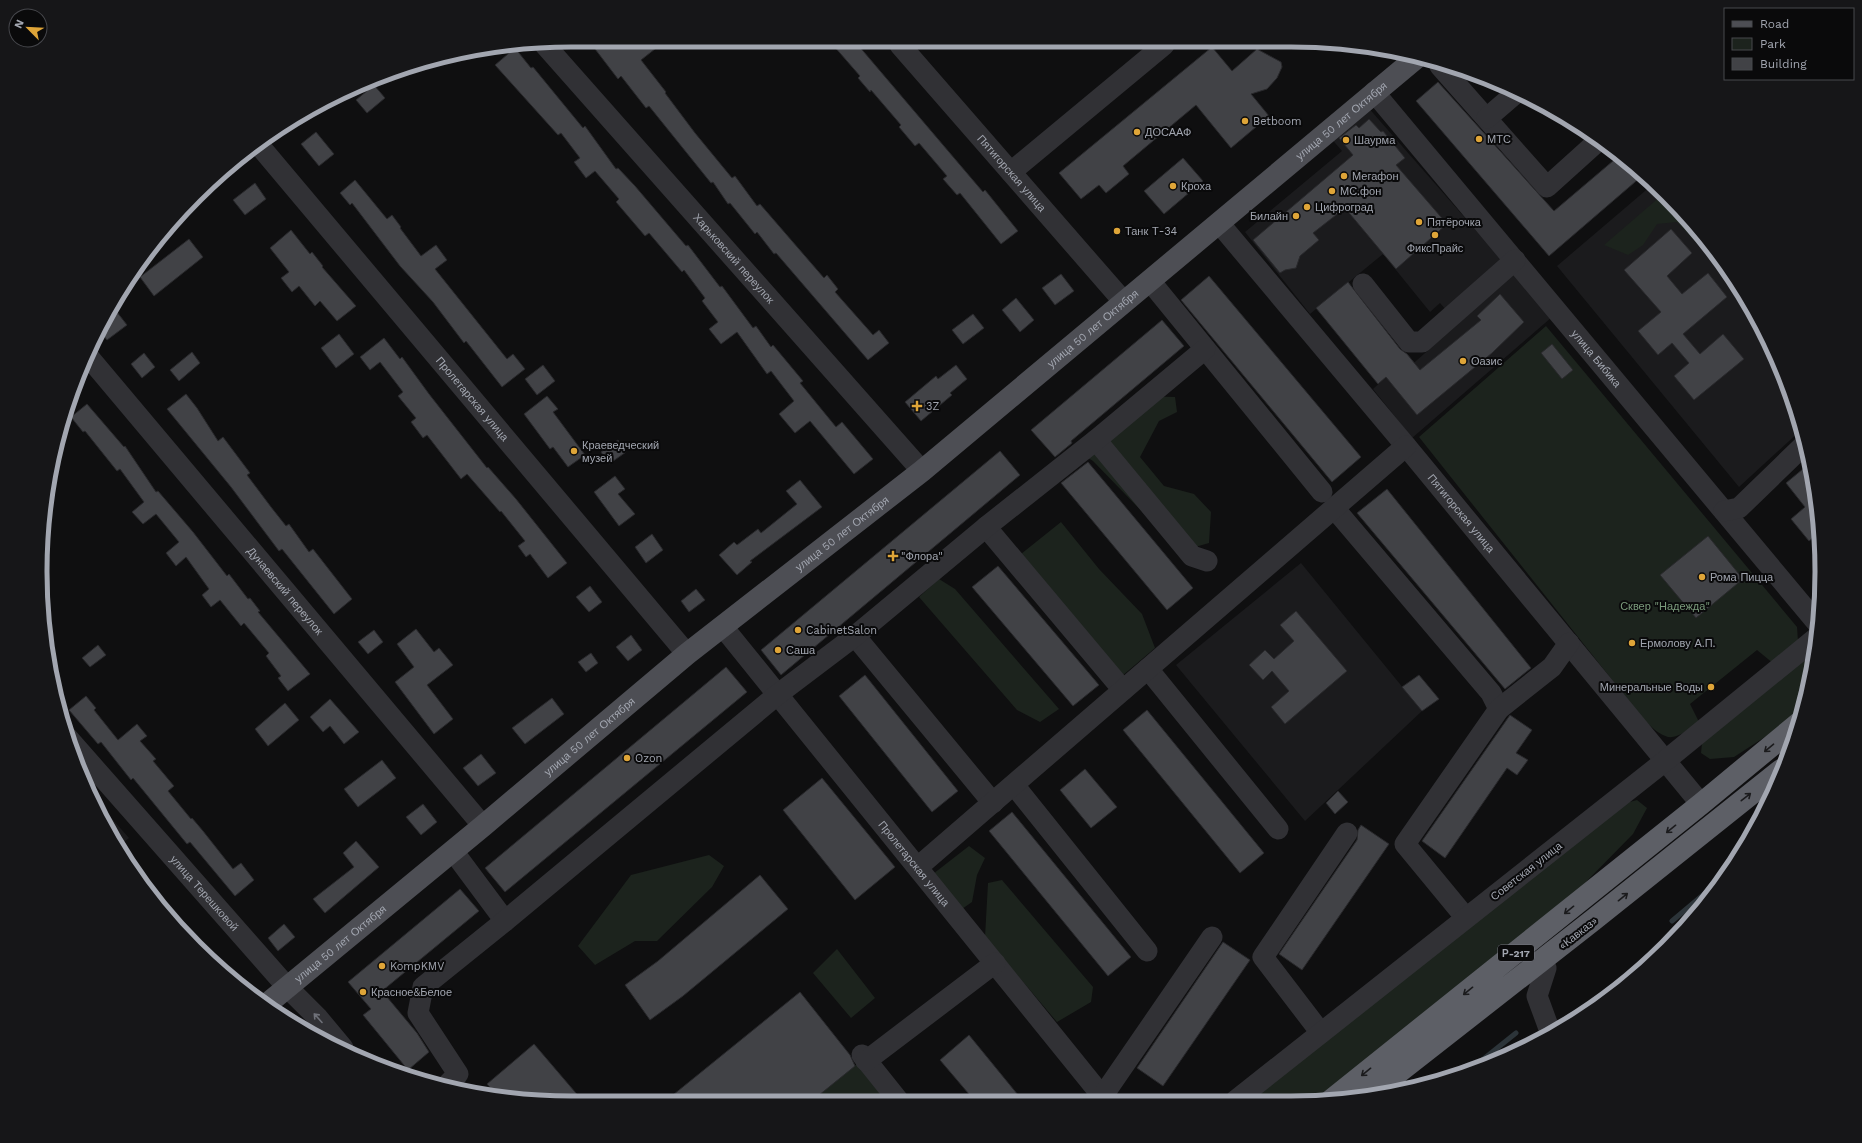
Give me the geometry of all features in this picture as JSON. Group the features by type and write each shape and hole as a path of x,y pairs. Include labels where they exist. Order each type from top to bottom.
{"highway":[{"name":"Р-217","path":"1339,1094 1701,804 1790,731"},
{"name":"«Кавказ»","path":"1377,1089 1592,921 1773,776"}],"main road":[{"name":"улица 50 лет Октября","path":"271,1001 484,826 687,654 922,471 1412,62"}],"street":[{"name":"Пятигорская улица","path":"902,47 1124,302"},
{"path":"1011,172 1160,47"},
{"name":"Харьковский переулок","path":"547,48 922,471"},
{"path":"1444,70 1547,186 1595,144"},
{"name":"улица Бибика","path":"1374,92 1813,618"},
{"path":"1486,118 1512,96"},
{"name":"Пролетарская улица","path":"262,148 687,654"},
{"name":"Пятигорская улица","path":"1219,223 1406,446 1569,643 1664,761 1701,804"},
{"path":"1363,284 1409,342 1422,342 1514,260"},
{"path":"1150,281 1328,500 1491,693 1499,709"},
{"path":"450,1082 458,1074 418,1013 423,987 505,921 777,694 855,636 986,527 1096,440 1205,349"},
{"name":"Дунаевский переулок","path":"92,361 484,826"},
{"path":"1096,440 1192,556 1207,561"},
{"path":"918,867 1148,669 1328,500 1406,446"},
{"path":"1724,511 1739,508 1800,449"},
{"path":"986,527 1123,690"},
{"name":"Пролетарская улица","path":"723,627 1102,1096"},
{"path":"855,636 993,803"},
{"name":"Советская улица","path":"1242,1096 1664,761 1811,642"},
{"path":"1466,918 1405,844 1499,709 1552,667 1569,643"},
{"path":"1148,669 1278,829"},
{"name":"улица Терешковой","path":"79,751 288,988 318,1018 336,1040"},
{"path":"1014,785 1147,951"},
{"path":"1321,1033 1263,957 1347,833"},
{"path":"453,851 505,921"},
{"path":"1407,1065 1438,1051 1546,968 1575,943 1592,921"},
{"path":"1106,1096 1212,937"},
{"path":"895,1096 864,1058 995,963"},
{"path":"1546,968 1537,996 1549,1028"}],"shaded area":[{"path":"1366,105 1552,317 1412,438 1373,389 1386,377 1391,383 1458,324 1440,303 1430,312 1383,254 1310,314 1245,232 1342,151 1329,136"},
{"path":"1648,188 1685,226 1707,252 1745,309 1775,371 1796,434 1739,487 1557,266"},
{"path":"1301,563 1422,711 1305,821 1176,665"},
{"path":"105,811 129,838 123,843"}],"green space":[{"path":"1658,198 1685,226 1715,263 1677,222 1657,224 1643,245 1628,255 1604,245"},
{"name":"Сквер \"Надежда\"","path":"1546,326 1797,627 1798,641 1774,664 1757,650 1690,704 1699,722 1677,736 1671,737 1659,733 1644,720 1419,437"},
{"path":"1137,396 1175,397 1177,412 1159,421 1140,457 1164,486 1194,494 1211,512 1209,543 1195,547 1157,527 1093,461 1074,449"},
{"path":"1061,522 1099,569 1142,614 1155,648 1109,687 1006,566"},
{"path":"939,579 955,589 1059,709 1040,722 1017,710 919,597"},
{"path":"1808,655 1795,713 1768,735 1734,757 1710,759 1701,753 1702,743"},
{"path":"1637,800 1647,808 1633,834 1580,888 1322,1095 1255,1096 1618,805"},
{"path":"969,846 985,858 977,875 972,902 962,909 933,874"},
{"path":"709,855 724,866 712,887 657,941 635,941 595,965 578,946 631,875"},
{"path":"1002,880 1093,987 1091,1002 1057,1022 985,937 988,883"},
{"path":"837,949 875,998 851,1018 813,973"},
{"path":"849,1054 885,1096 818,1096 857,1064"}],"building":[{"path":"594,47 657,47 641,60 695,133 732,178 735,176 757,206 760,204 824,278 827,275 838,289 835,292 873,335 879,330 889,343 868,360 776,253 774,254 757,232 755,234 730,203 728,204 713,182 711,183 649,106 646,108 621,76 618,79"},
{"path":"835,47 860,47 983,192 985,190 1018,231 1001,244 960,193 957,195 943,179 947,176 919,143 915,146 899,127 901,125 871,90 870,92 858,78 860,76"},
{"name":"ДОСААФ","path":"1212,47 1232,71 1257,49 1281,62 1282,67 1277,78 1267,89 1251,94 1269,116 1231,148 1196,105 1123,166 1129,174 1106,193 1099,185 1081,199 1059,173"},
{"path":"512,50 516,50 531,68 533,67 583,128 585,126 616,169 618,168 635,186 686,246 688,245 720,287 722,286 753,328 756,326 771,347 773,345 803,381 800,383 836,427 842,422 873,459 854,474 810,421 795,433 779,414 794,401 771,371 767,374 737,332 721,344 709,329 718,322 702,301 705,298 684,270 682,272 649,233 645,236 616,202 619,199 595,171 586,178 574,162 580,158 561,133 558,135 495,65"},
{"path":"1438,82 1554,211 1615,159 1638,179 1549,256 1416,101"},
{"path":"375,86 385,98 367,113 356,100"},
{"path":"1369,119 1381,132 1383,131 1405,158 1396,165 1447,224 1396,269 1345,208 1313,233 1319,240 1300,256 1296,268 1285,270 1280,273 1253,240 1353,155 1339,138 1356,125 1359,128"},
{"path":"316,132 334,154 319,166 301,144"},
{"name":"Кроха","path":"1183,158 1203,181 1164,214 1144,191"},
{"path":"355,180 387,219 392,215 421,256 436,245 447,260 435,269 507,359 513,354 525,369 502,387 466,341 464,343 433,302 400,266 352,203 350,205 340,193"},
{"path":"255,183 266,199 245,215 233,200"},
{"path":"1671,229 1692,253 1667,276 1682,294 1708,273 1727,297 1683,334 1700,354 1723,334 1744,359 1694,400 1674,376 1689,363 1672,343 1658,355 1638,331 1661,312 1624,270"},
{"path":"291,230 310,254 312,252 323,266 322,267 356,306 337,321 320,301 315,306 299,286 292,292 281,278 289,272 270,248"},
{"path":"189,239 203,257 154,296 140,277"},
{"path":"1061,274 1074,291 1055,305 1042,288"},
{"path":"1209,276 1361,457 1332,482 1181,300"},
{"path":"1348,282 1400,349 1407,354 1420,370 1481,320 1477,316 1500,294 1524,322 1492,353 1417,415 1386,377 1378,384 1316,308"},
{"path":"1016,298 1034,320 1020,332 1002,310"},
{"path":"116,311 127,325 107,340 103,335"},
{"path":"973,314 984,328 963,344 952,330"},
{"path":"1162,320 1184,346 1071,441 1072,443 1055,457 1031,430"},
{"path":"339,334 354,354 336,368 321,348"},
{"path":"384,338 400,359 402,357 487,468 488,467 516,499 567,563 548,578 530,554 526,557 518,546 525,541 501,511 500,512 467,474 461,479 427,435 423,438 411,422 416,418 398,396 403,392 380,362 370,370 360,357"},
{"path":"1552,344 1573,370 1562,379 1541,353"},
{"path":"192,352 200,363 179,381 170,370"},
{"path":"144,353 155,367 142,378 131,364"},
{"path":"543,365 555,381 537,395 525,379"},
{"path":"956,365 967,379 950,393 952,395 921,421 905,402 936,376 938,379"},
{"path":"186,394 197,408 218,441 223,437 250,473 247,475 286,526 289,524 309,552 313,549 352,599 334,614 282,549 279,551 231,487 167,409"},
{"path":"547,396 558,409 553,412 585,455 568,467 553,447 550,449 524,414"},
{"path":"87,404 124,447 125,446 156,492 158,491 193,532 227,576 229,574 248,599 250,598 260,611 258,612 310,674 288,691 278,678 281,676 266,656 269,653 244,623 241,626 220,600 211,607 202,595 209,589 186,557 176,566 166,553 179,542 156,514 143,524 132,512 144,502 120,469 117,471 85,431 83,432 71,417"},
{"path":"618,440 626,452 609,464 601,452"},
{"path":"1000,451 1020,475 781,675 761,650"},
{"path":"1088,462 1193,588 1167,610 1061,483"},
{"path":"1805,468 1811,503 1814,537 1809,541 1791,519 1805,507 1786,483"},
{"path":"615,476 625,489 618,494 635,514 619,526 594,492"},
{"path":"800,480 822,507 750,561 752,562 737,575 719,555 734,542 737,545 758,529 761,533 797,504 786,491"},
{"path":"1387,489 1531,668 1505,689 1357,513"},
{"path":"652,534 663,550 646,563 635,547"},
{"name":"Рома Пицца","path":"1708,536 1743,579 1696,618 1660,575"},
{"path":"998,566 1099,685 1073,706 972,587"},
{"path":"590,586 602,602 589,612 576,597"},
{"path":"696,589 705,600 689,612 681,601"},
{"path":"1296,611 1347,671 1285,724 1271,707 1289,691 1272,671 1263,680 1249,665 1265,650 1274,659 1294,641 1280,625"},
{"path":"416,629 434,652 439,648 453,665 427,685 453,719 434,734 395,682 414,667 397,644"},
{"path":"374,630 383,642 368,654 358,642"},
{"path":"631,635 642,650 628,661 616,647"},
{"path":"98,645 106,655 90,667 82,658"},
{"path":"591,653 598,663 586,672 578,662"},
{"path":"726,667 747,692 505,892 485,868"},
{"path":"865,675 958,791 932,812 839,696"},
{"path":"1419,675 1439,699 1422,711 1402,687"},
{"path":"86,696 96,708 94,710 118,740 137,724 147,736 140,741 156,759 153,761 174,786 168,791 203,831 233,869 241,863 254,880 235,896 190,842 187,844 133,778 131,780 101,742 98,744 69,710"},
{"path":"552,698 564,714 525,744 512,728"},
{"path":"330,699 359,732 344,744 330,726 323,732 310,717"},
{"path":"285,703 299,720 268,746 255,729"},
{"path":"1147,710 1264,853 1240,873 1123,730"},
{"path":"1510,715 1532,730 1516,753 1528,760 1517,775 1507,768 1445,858 1422,841"},
{"path":"481,754 496,773 478,786 463,768"},
{"path":"382,760 396,778 358,807 344,789"},
{"path":"1085,769 1117,807 1091,828 1060,790"},
{"path":"822,778 895,867 855,900 783,810"},
{"path":"1338,791 1348,802 1335,814 1326,803"},
{"path":"423,804 437,822 421,835 406,817"},
{"path":"1012,812 1131,957 1108,976 989,831"},
{"path":"1361,825 1389,844 1302,970 1279,954 1357,840 1358,830"},
{"path":"356,841 379,867 325,913 313,899 354,867 343,853"},
{"path":"760,875 788,909 683,996 650,1020 625,985 658,961"},
{"path":"460,889 479,911 382,991 417,1033 429,1052 408,1070 363,1015 371,1009 348,982"},
{"path":"284,924 295,937 278,951 268,938"},
{"path":"1223,942 1250,960 1163,1086 1137,1068"},
{"path":"800,992 850,1055 855,1066 818,1096 672,1096"},
{"path":"969,1035 1019,1096 971,1096 940,1060"},
{"path":"534,1044 578,1096 503,1092 492,1090 487,1084"}],"waterway":[{"path":"1672,921 1705,893"},
{"path":"1484,1059 1516,1033"}],"place":[{"name":"Betboom","path":"1245,121"},
{"name":"ДОСААФ","path":"1137,132"},
{"name":"МТС","path":"1479,139"},
{"name":"Шаурма","path":"1346,140"},
{"name":"Мегафон","path":"1344,176"},
{"name":"Кроха","path":"1173,186"},
{"name":"МС.фон","path":"1332,191"},
{"name":"Цифроград","path":"1307,207"},
{"name":"Билайн","path":"1296,216"},
{"name":"Пятёрочка","path":"1419,222"},
{"name":"Танк Т-34","path":"1117,231"},
{"name":"ФиксПрайс","path":"1435,235"},
{"name":"Оазис","path":"1463,361"},
{"name":"3Z","path":"917,406"},
{"name":"Краеведческий музей","path":"574,451"},
{"name":"\"Флора\"","path":"893,556"},
{"name":"Рома Пицца","path":"1702,577"},
{"name":"CabinetSalon","path":"798,630"},
{"name":"Ермолову А.П.","path":"1632,643"},
{"name":"Саша","path":"778,650"},
{"name":"Минеральные Воды","path":"1711,687"},
{"name":"Ozon","path":"627,758"},
{"name":"KompKMV","path":"382,966"},
{"name":"Красное&Белое","path":"363,992"}]}
